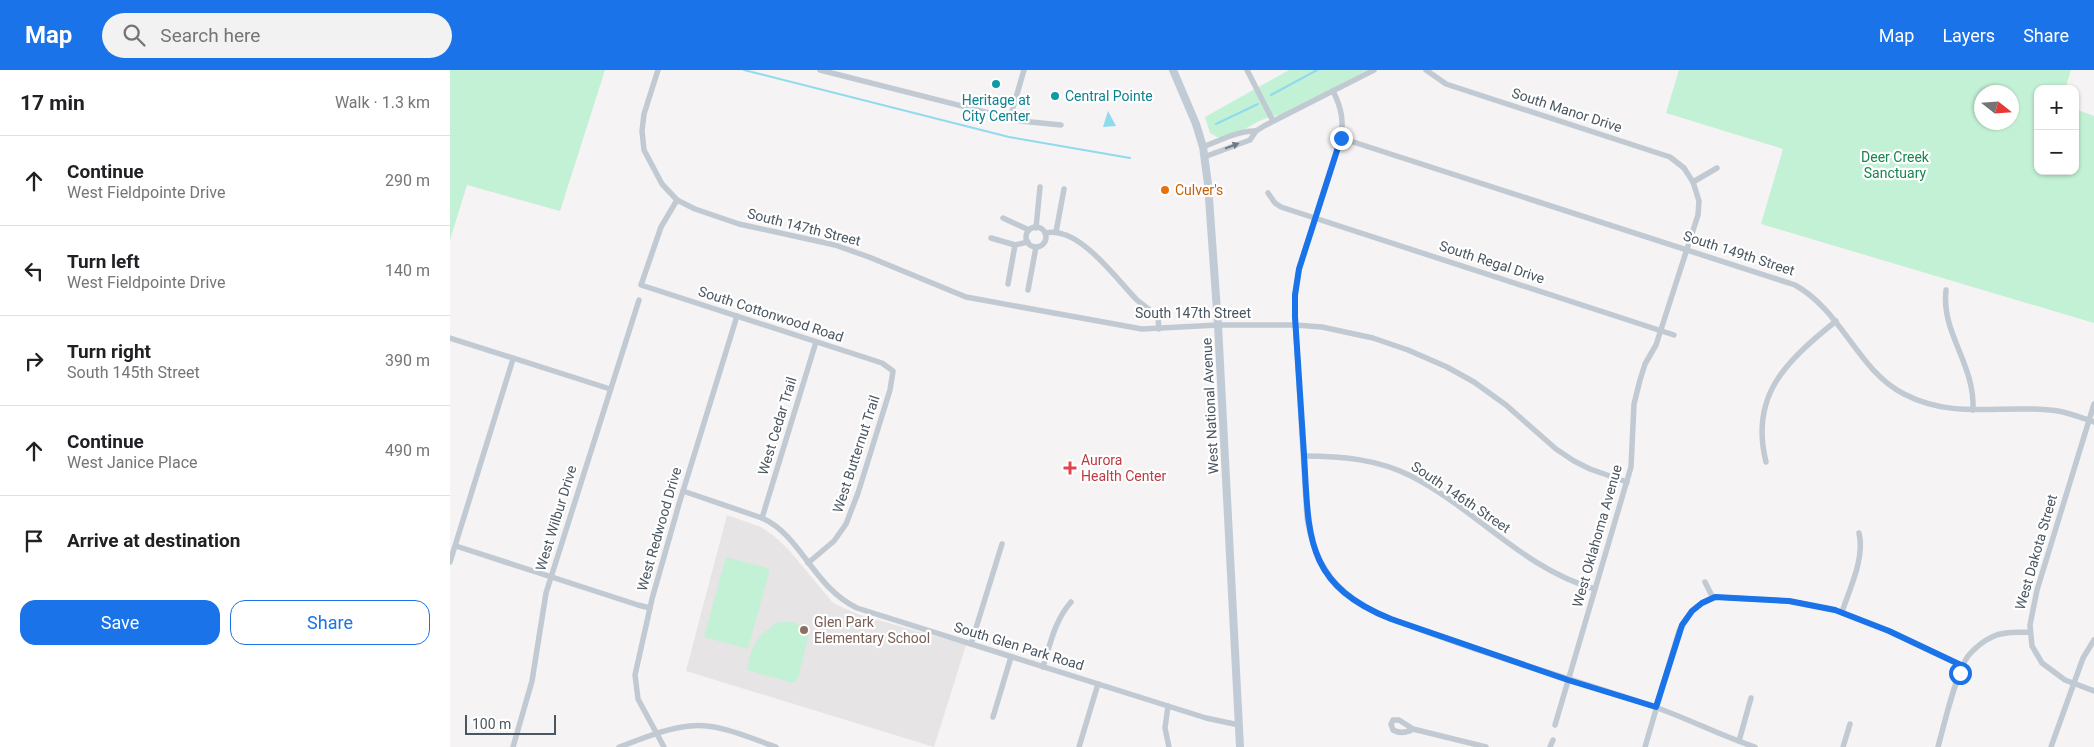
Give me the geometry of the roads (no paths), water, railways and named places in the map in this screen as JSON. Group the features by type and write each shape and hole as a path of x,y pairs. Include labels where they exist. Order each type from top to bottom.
{"main road":[{"name":"West National Avenue","path":"1173,70 1186,98 1203,147 1208,184 1218,325 1240,747"}],"street":[{"path":"658,70 644,114 642,132 644,150 662,184 677,200"},
{"path":"820,70 1021,121 1061,125"},
{"path":"1010,118 1024,70"},
{"path":"1246,70 1273,122"},
{"path":"1204,157 1250,140 1256,131 1374,70"},
{"name":"South Manor Drive","path":"1426,70 1446,84 1670,157 1684,168 1693,182"},
{"path":"1333,91 1341,111 1343,128 1297,280 1295,325 1309,530 1315,551 1326,572 1350,596 1379,614 1568,680 1656,707 1755,747"},
{"path":"1203,147 1232,137 1245,130 1256,131"},
{"name":"South 149th Street","path":"1341,138 1795,285 1815,298 1880,376 1894,388 1928,406 1973,410 2042,409 2058,411 2092,421"},
{"path":"1693,182 1717,168"},
{"name":"West Oklahoma Avenue","path":"1555,725 1627,482 1633,454 1635,395 1645,364 1662,330 1688,250 1699,208 1693,182"},
{"path":"1036,228 1040,187"},
{"path":"1056,232 1064,189"},
{"name":"South Regal Drive","path":"1268,193 1277,204 1315,218 1674,335"},
{"name":"South Cottonwood Road","path":"677,200 661,226 641,285 882,363 892,369"},
{"name":"South 147th Street","path":"677,200 695,209 740,224 844,248 869,256 966,297 1142,329 1218,325 1295,325 1322,327 1390,343 1432,360 1483,389 1506,405 1556,449 1574,461 1590,469 1627,482"},
{"path":"1003,218 1029,230 1041,229 1045,234 1044,243 1036,247"},
{"path":"1029,230 1026,236 1028,242 1036,247"},
{"path":"1045,234 1056,232 1080,243 1100,259 1136,299 1158,318 1159,329"},
{"path":"991,238 1015,245 1028,242"},
{"path":"1008,284 1015,245"},
{"path":"1028,290 1036,247"},
{"path":"1946,290 1946,312 1969,374 1973,410"},
{"name":"West Wilbur Drive","path":"513,747 532,681 543,604 638,300"},
{"name":"West Redwood Drive","path":"664,747 638,699 634,681 650,608 683,491 737,316"},
{"path":"1766,462 1762,447 1762,421 1773,387 1791,360 1836,321"},
{"path":"450,338 610,389"},
{"name":"West Cedar Trail","path":"762,518 816,342"},
{"path":"450,562 513,359"},
{"name":"West Butternut Trail","path":"808,564 834,540 851,513 890,390 894,374 892,369"},
{"name":"West Dakota Street","path":"2094,404 2092,421 2037,590 2031,612 2030,632 2032,646 2042,663 2055,674 2094,691"},
{"name":"South 146th Street","path":"1304,456 1356,458 1388,467 1410,476 1432,489 1542,567 1595,589"},
{"name":"South Glen Park Road","path":"683,491 772,523 783,533 827,588 848,604 880,616 1168,706 1239,725"},
{"path":"1842,612 1860,557 1861,541 1859,533"},
{"path":"971,644 1002,544"},
{"path":"456,546 650,608"},
{"path":"1705,582 1712,598"},
{"path":"1646,747 1656,707 1682,625 1692,611 1712,598 1728,596 1789,601 1842,612 1963,666"},
{"path":"1043,667 1057,623 1062,612 1071,602"},
{"path":"1938,747 1963,666 1977,647 1991,637 2030,632"},
{"path":"2051,747 2086,652 2094,640"},
{"path":"993,716 1011,657"},
{"path":"1079,747 1098,684"},
{"path":"1739,742 1751,698"},
{"path":"1168,706 1165,728 1168,747"},
{"path":"1843,747 1850,724"},
{"path":"619,747 679,728 703,726 722,729 776,747"},
{"path":"1413,729 1486,747"},
{"path":"1550,747 1553,740"}],"water":[{"path":"1108,111 1116,126 1103,127"}],"waterway":[{"path":"744,70 1009,137 1130,158"},
{"path":"1271,95 1317,70"},
{"path":"1216,124 1258,104"}],"place":[{"name":"Heritage at City Center","path":"996,84"},
{"name":"Central Pointe","path":"1055,96"},
{"name":"Culver's","path":"1165,190"},
{"name":"Aurora Health Center","path":"1070,468"},
{"name":"Glen Park Elementary School","path":"804,630"}],"park label":[{"name":"Deer Creek Sanctuary","path":"1895,165"}]}
